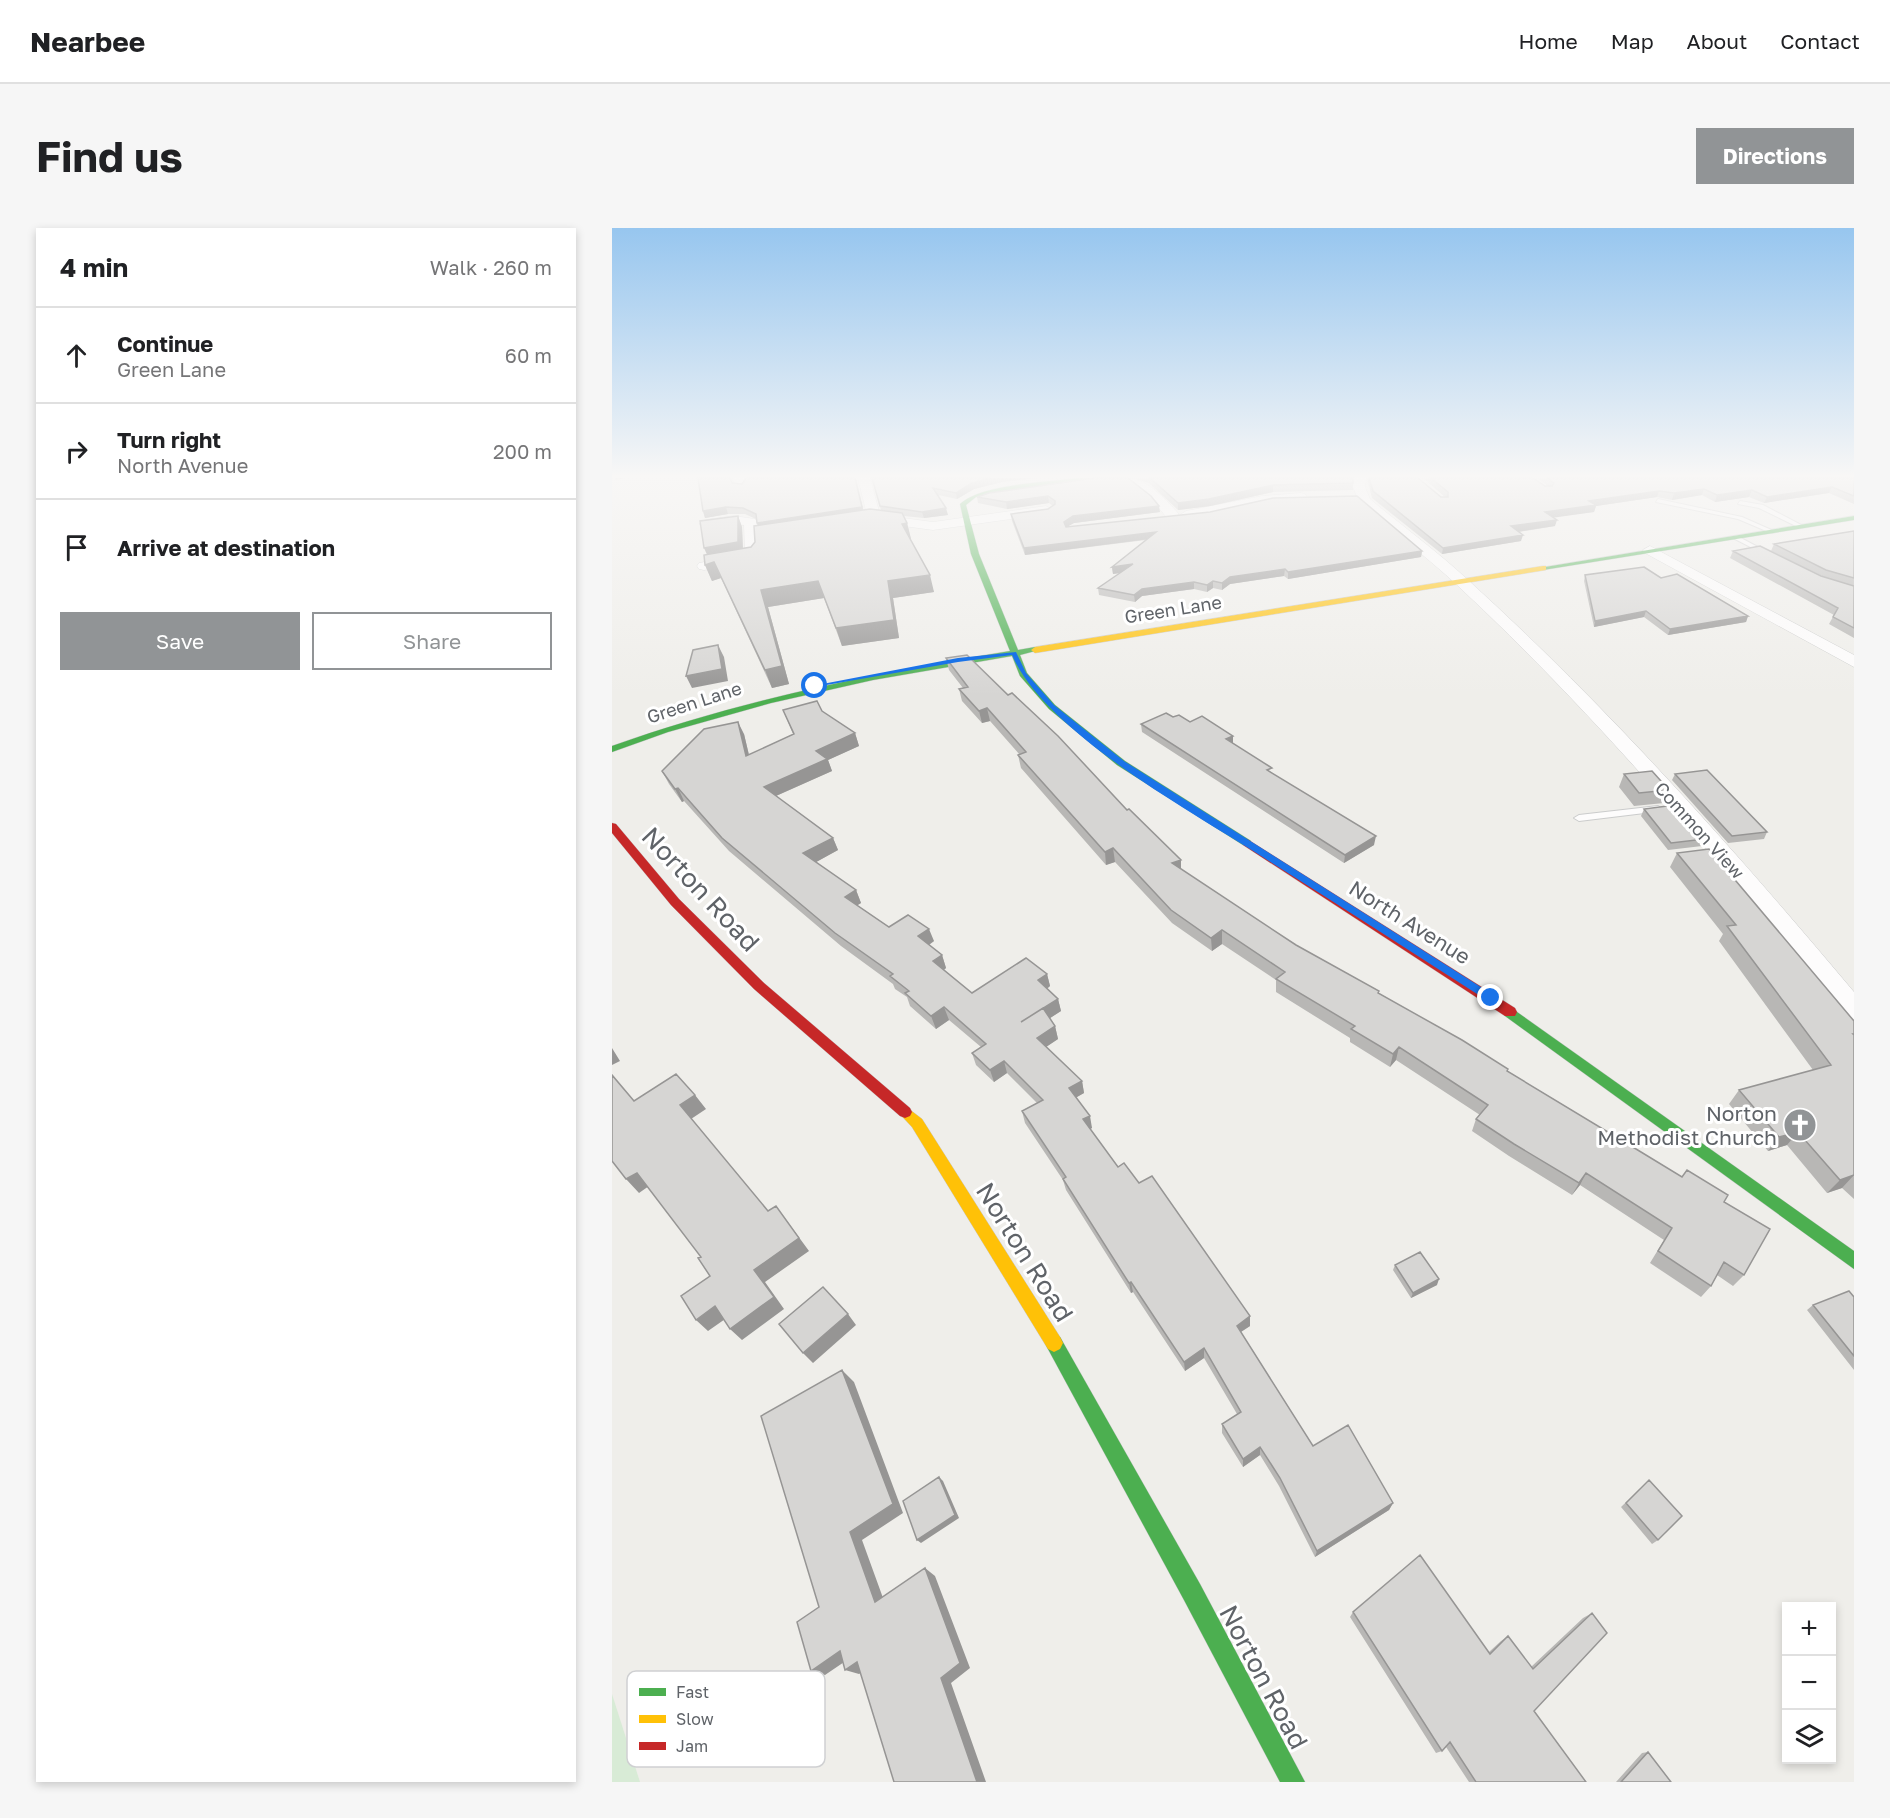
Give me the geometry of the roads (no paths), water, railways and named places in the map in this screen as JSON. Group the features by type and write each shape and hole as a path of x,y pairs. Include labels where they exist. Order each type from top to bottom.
{"street":[{"path":"704,566 752,558 754,551"},
{"name":"North Avenue","path":"974,551 1023,674 1052,706 1121,763 1491,998 1854,1261"},
{"name":"Common View","path":"1424,551 1461,581 1581,698 1714,843 1854,1010"},
{"name":"Green Lane","path":"612,749 682,722 815,686 958,660 1014,653 1647,551"},
{"path":"1651,551 1854,662"},
{"name":"Norton Road","path":"612,826 675,902 759,986 917,1123 1036,1313 1192,1592 1293,1782"}],"lane":[{"path":"1762,551 1779,559"},
{"path":"1579,818 1680,806"}],"place":[{"name":"Norton Methodist Church","path":"1800,1125"}]}
